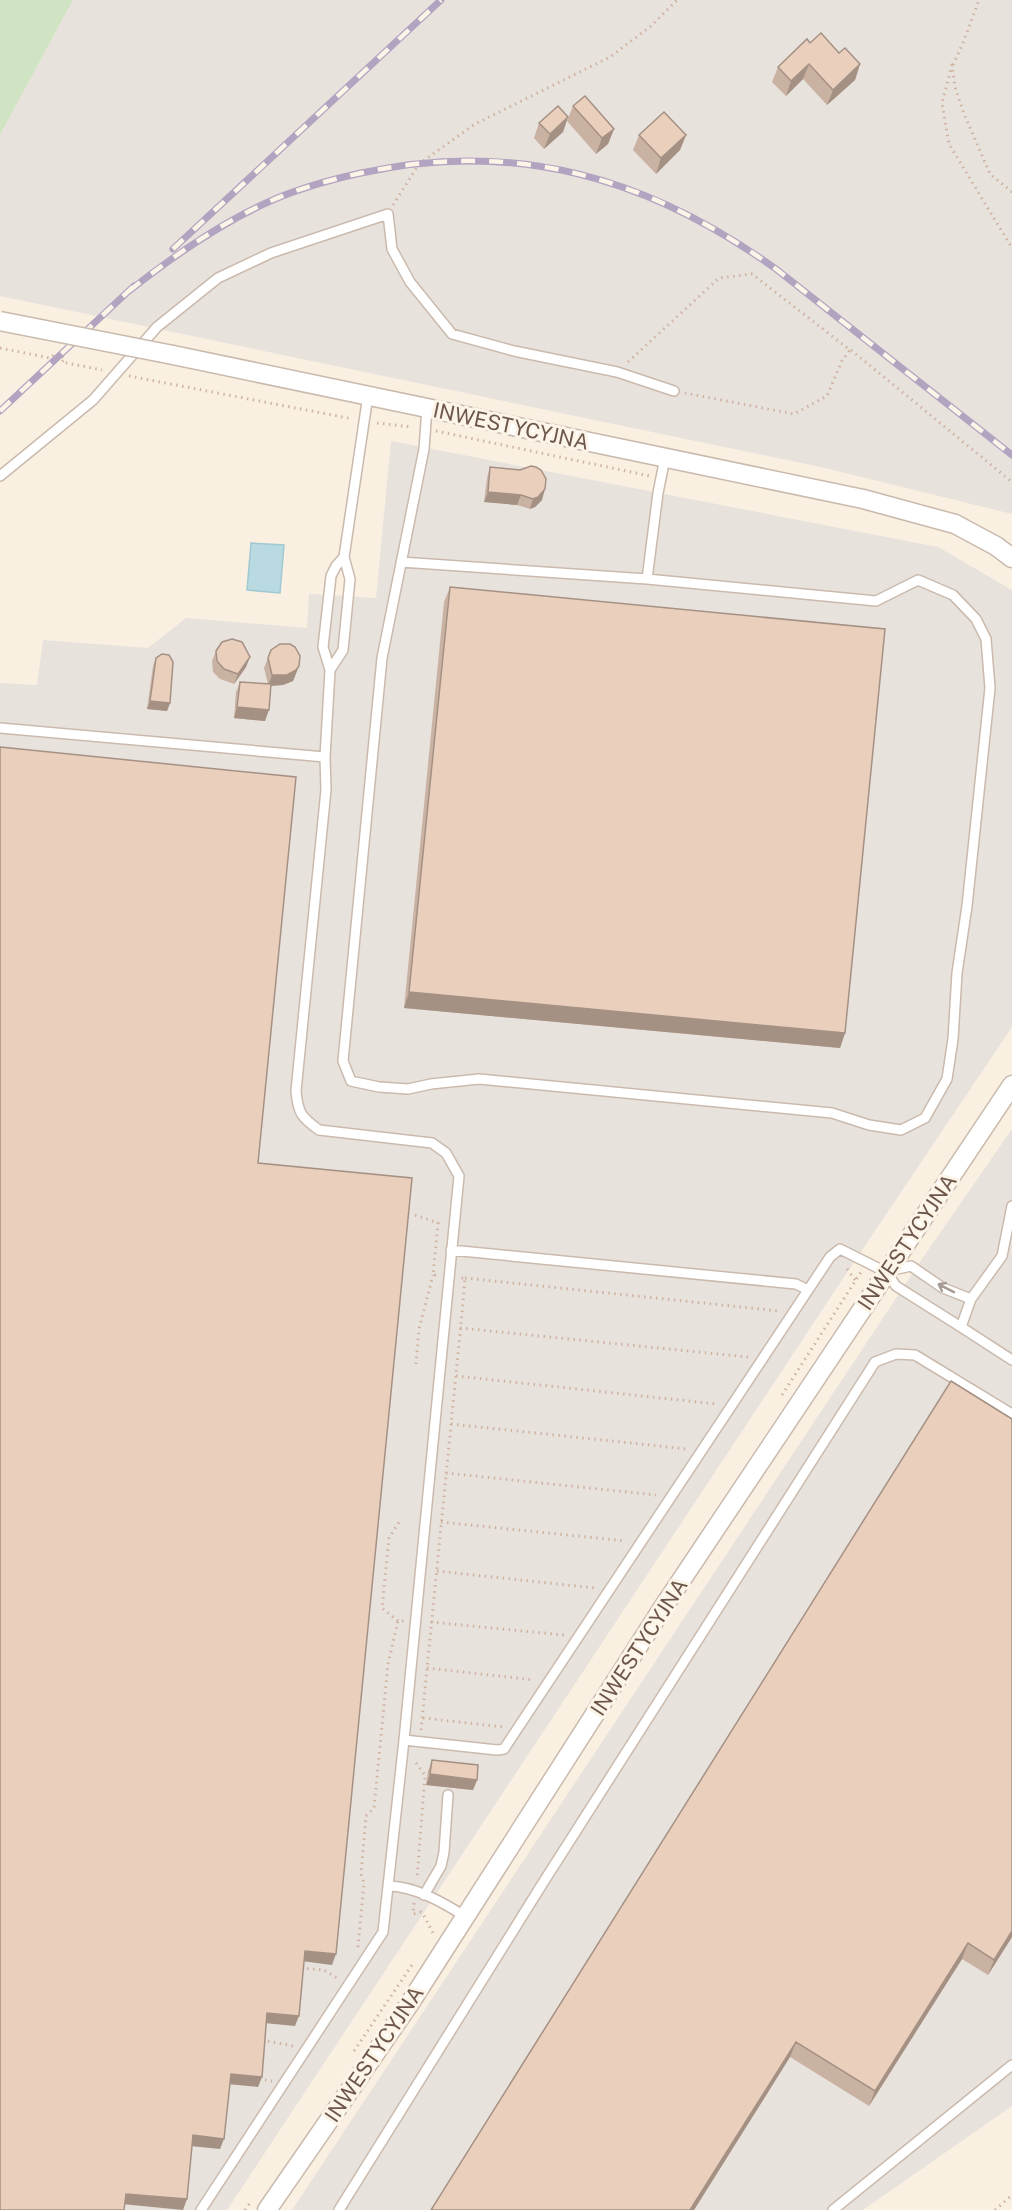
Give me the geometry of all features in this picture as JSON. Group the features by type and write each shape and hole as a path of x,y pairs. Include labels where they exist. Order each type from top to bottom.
{"street":[{"name":"INWESTYCYJNA","path":"0,321 368,395 863,499 955,524 996,546 1012,558"},
{"name":"INWESTYCYJNA","path":"267,2210 466,1917 662,1609 1012,1085"}],"lane":[{"path":"0,476 93,400 157,327 218,278 271,253 387,214 392,249 410,282 452,334 514,351 617,372 674,391"},
{"path":"330,670 343,650 350,579 344,557 368,395"},
{"path":"401,562 647,579 876,601 918,580 953,595 976,619 986,639 990,688 947,1079 925,1118 901,1130 869,1125 832,1113 478,1079 408,1089 379,1088 351,1081 343,1061 382,658 426,429 427,408"},
{"path":"647,579 660,479 665,458"},
{"path":"201,2210 383,1932 459,1176 446,1152 432,1143 319,1130 305,1120 297,1110 296,1091 326,790 325,757 330,670 323,648 331,576 344,557"},
{"path":"0,728 325,757"},
{"path":"961,1327 971,1299 1002,1256 1012,1206"},
{"path":"404,1740 504,1749 830,1257 840,1249 886,1272 896,1286 1012,1360"},
{"path":"452,1250 796,1284 808,1290"},
{"path":"886,1272 911,1266 944,1288 971,1299"},
{"path":"339,2210 554,1866 875,1362 896,1354 915,1355 1012,1414"},
{"path":"423,1895 441,1866 448,1795"},
{"path":"388,1886 399,1886 423,1895 466,1917"},
{"path":"833,2210 1012,2065"}],"path":[{"path":"387,214 419,164 476,124 610,57 651,26 677,0"},
{"path":"979,0 952,65 942,103 949,144 1012,248"},
{"path":"952,65 955,87 964,114 990,174 1012,192"},
{"path":"617,372 719,278 752,274 850,350 1012,482"},
{"path":"0,348 50,358 56,353 65,358 62,362 363,421 426,429 660,479"},
{"path":"674,391 794,414 827,396 842,360 850,350"},
{"path":"848,1269 856,1281"},
{"path":"416,1364 419,1329 433,1275"},
{"path":"465,1278 778,1311"},
{"path":"460,1328 748,1357"},
{"path":"456,1376 717,1404"},
{"path":"451,1425 687,1449"},
{"path":"446,1473 657,1495"},
{"path":"398,1621 382,1608 389,1538 401,1519"},
{"path":"441,1522 626,1541"},
{"path":"437,1571 596,1588"},
{"path":"427,1668 534,1680"},
{"path":"423,1718 504,1726"},
{"path":"423,1914 433,1933"},
{"path":"300,1968 324,1970 339,1979"},
{"path":"262,2040 295,2046"},
{"path":"995,2210 1012,2195"}],"shaded area":[{"path":"73,0 1012,0 1012,514 825,468 0,296 0,135"},
{"path":"391,441 938,547 1012,590 1012,1027 227,2210 0,2210 0,683 37,685 43,640 148,648 186,618 307,628 309,594 376,598"},
{"path":"1012,1129 1012,2106 863,2210 292,2210 922,1259"}],"green space":[{"path":"0,0 73,0 0,135"}],"water":[{"path":"251,543 284,545 280,593 247,590"}],"building":[{"path":"821,33 839,53 845,48 860,64 833,90 809,64 791,81 778,67 807,39 810,43"},
{"path":"585,96 614,129 602,138 573,106"},
{"path":"558,106 568,117 550,134 539,123"},
{"path":"664,112 686,135 661,158 639,135"},
{"path":"531,466 541,470 546,479 545,489 538,497 533,499 521,495 488,492 490,467 520,470"},
{"path":"450,587 885,629 845,1033 409,992"},
{"path":"232,639 242,642 250,657 238,674 224,669 217,661 216,651 222,642"},
{"path":"280,644 290,644 295,647 300,656 299,666 287,675 272,675 268,658 271,650"},
{"path":"162,654 169,655 173,662 170,703 150,701 156,658"},
{"path":"240,682 271,684 269,710 237,707"},
{"path":"0,747 296,777 258,1163 412,1178 336,1954 305,1951 299,2016 267,2013 262,2077 231,2074 224,2139 193,2135 187,2199 126,2194 124,2210 0,2210"},
{"path":"951,1381 1012,1419 1012,1931 994,1960 968,1943 875,2091 796,2042 690,2210 431,2210"},
{"path":"432,1760 478,1765 477,1780 430,1774"}],"railway":[{"path":"173,249 441,0"},
{"path":"129,291 212,232 277,198 313,185 361,173 418,164 473,161 527,164 579,174 630,190 679,211 728,237 776,269 1012,455"},
{"path":"0,411 134,286"}]}
